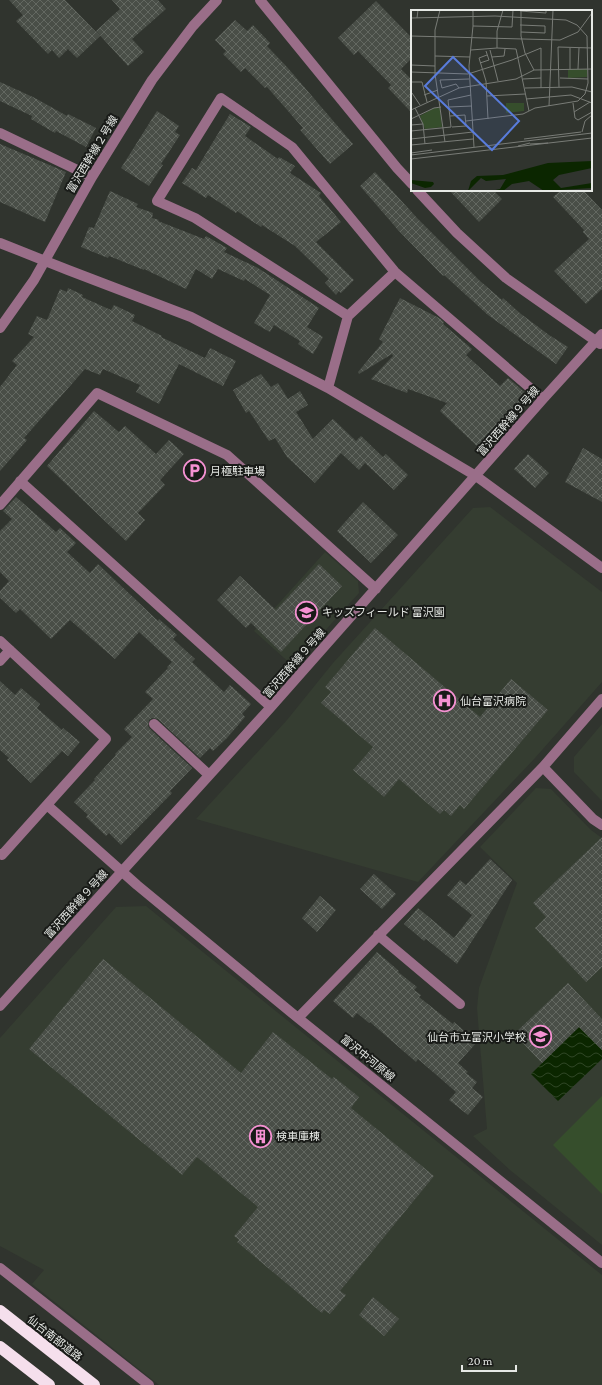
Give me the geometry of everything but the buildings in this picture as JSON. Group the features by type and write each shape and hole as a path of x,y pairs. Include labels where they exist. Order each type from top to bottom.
{"highway":[{"name":"仙台南部道路","path":"0,1311 94,1385"},
{"path":"0,1347 48,1385"}],"street":[{"name":"富沢西幹線２号線","path":"0,328 34,280 92,177 152,80 193,26 217,0"},
{"path":"260,0 397,168 411,183"},
{"path":"348,316 195,218 157,201 221,98 292,147 395,272 543,398"},
{"path":"0,133 92,177"},
{"path":"418,191 458,233 506,278 600,340"},
{"path":"0,243 191,317 328,388 476,476 602,568"},
{"path":"328,388 348,316 395,272"},
{"name":"富沢西幹線９号線","path":"2,1000 271,707 476,476 543,398 600,340"},
{"path":"0,505 97,393 227,455 376,589"},
{"path":"20,482 271,707"},
{"path":"0,641 106,739 2,856 0,854"},
{"path":"0,661 10,650"},
{"path":"298,1018 543,767 602,699"},
{"path":"154,724 209,775"},
{"path":"543,767 593,819 602,825"},
{"name":"富沢中河原線","path":"47,805 121,871 298,1018 602,1263"},
{"path":"378,935 460,1004"},
{"path":"0,1268 149,1385"}],"shaded area":[{"name":"仙台富沢病院","path":"490,507 602,592 602,682 535,758 418,882 196,819 287,720 333,663 473,508"},
{"name":"キッズフィールド 富沢園","path":"325,552 358,581 359,593 293,666 254,631"},
{"path":"602,724 602,801 574,772 574,757"},
{"name":"仙台市立富沢小学校","path":"536,788 551,789 591,830 602,838 602,1245 510,1170 473,1136 487,1129 477,1008 479,988 517,883 480,847"},
{"path":"146,906 602,1275 602,1385 159,1385 32,1284 44,1270 0,1246 0,1038 116,907"},
{"path":"602,1096 602,1194 553,1145"}],"water":[{"path":"579,1027 602,1050 602,1059 558,1101 531,1074"}],"place":[{"name":"月極駐車場","path":"194,471"},
{"name":"キッズフィールド 富沢園","path":"307,612"},
{"name":"仙台富沢病院","path":"444,701"},
{"name":"仙台市立富沢小学校","path":"541,1037"},
{"name":"検車庫棟","path":"260,1136"}]}
